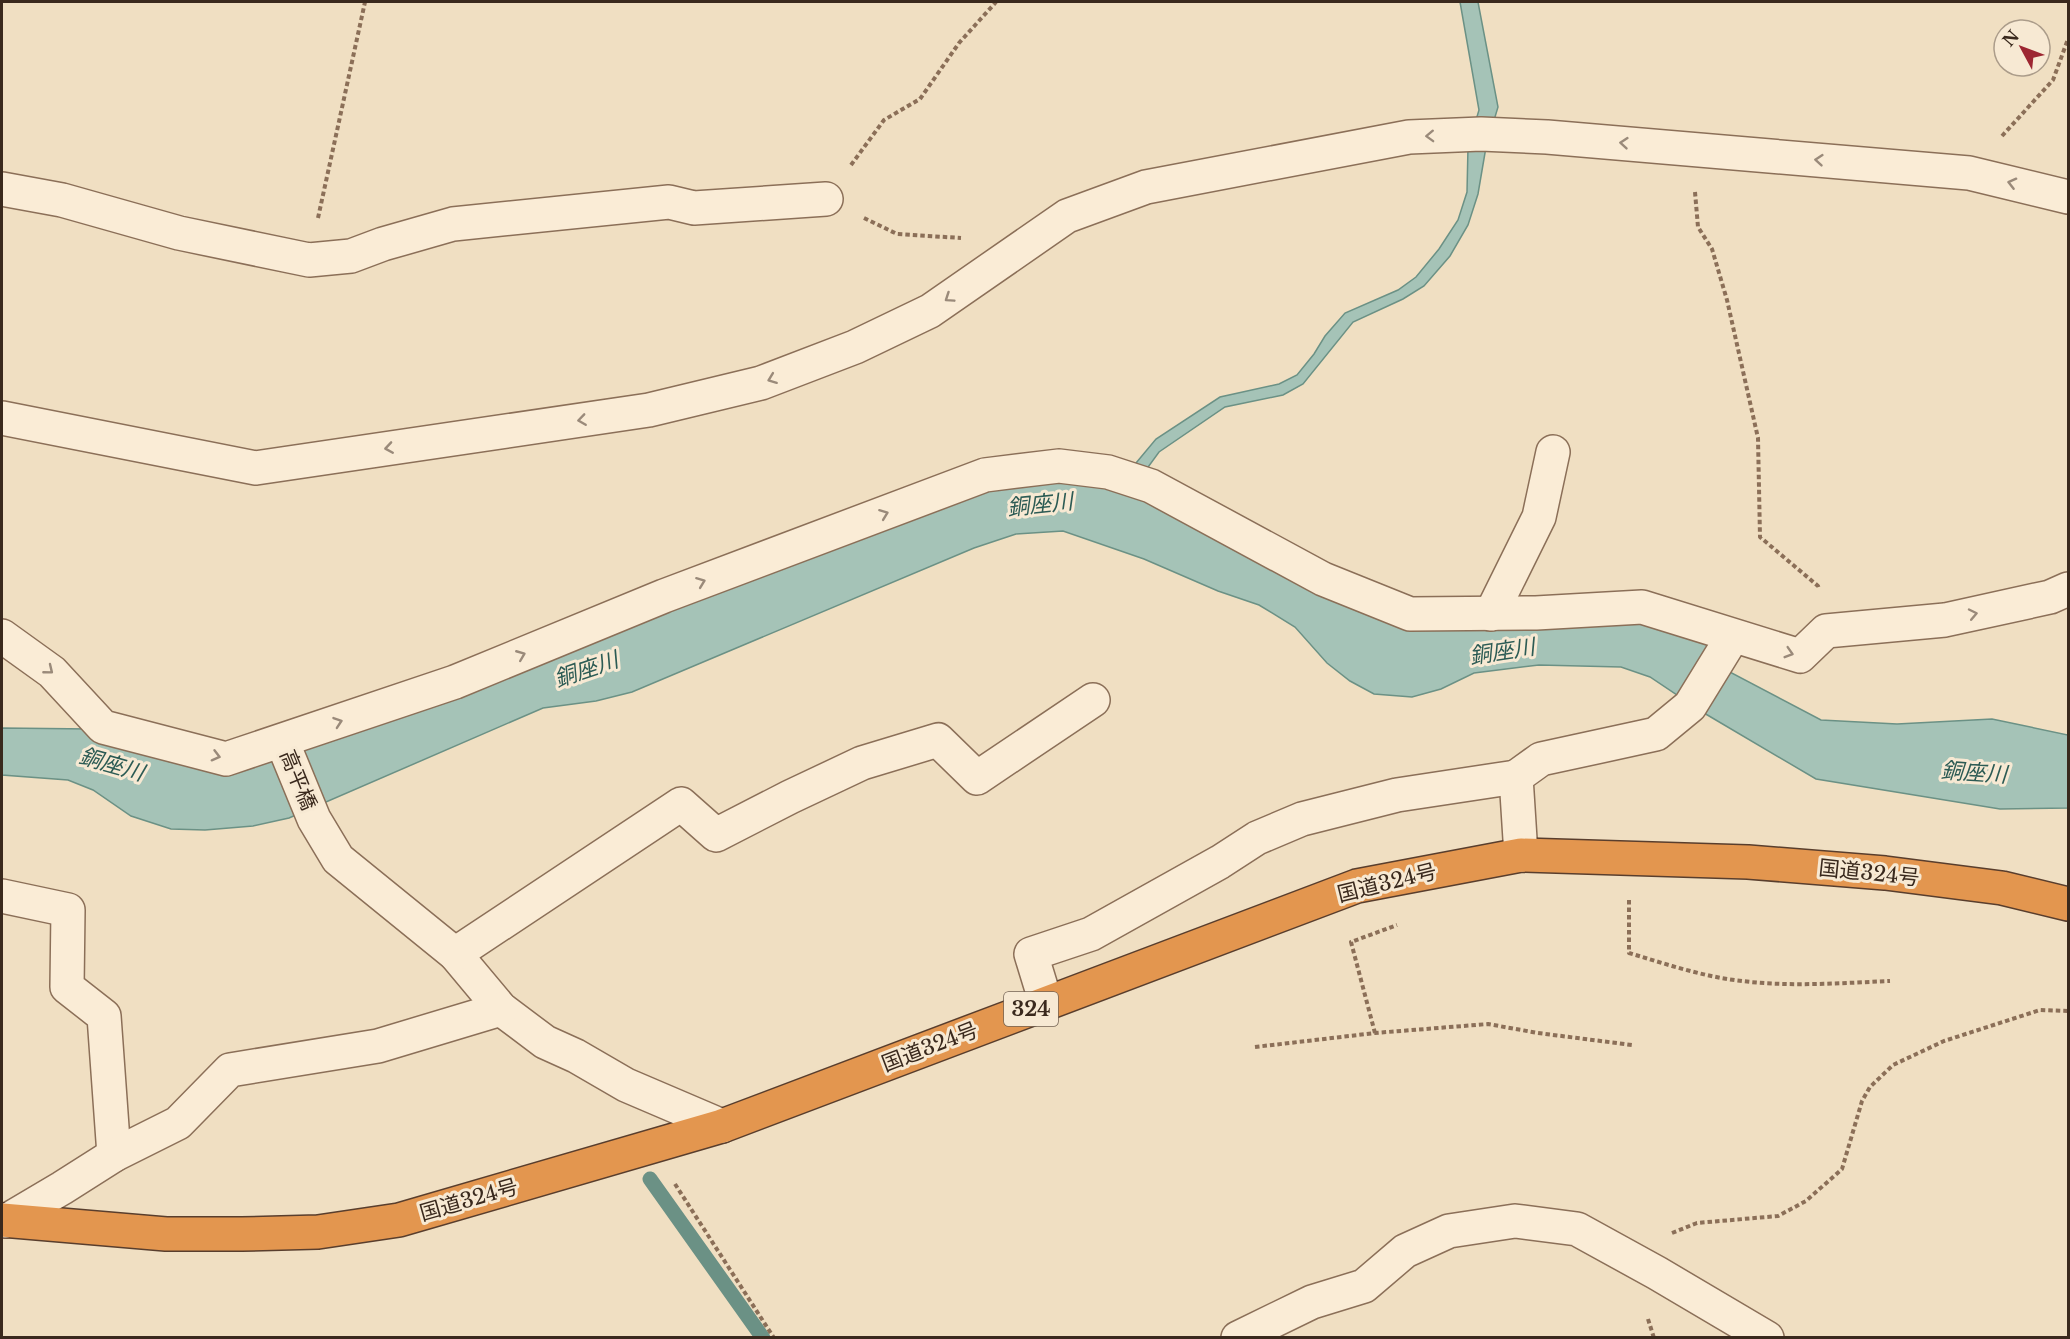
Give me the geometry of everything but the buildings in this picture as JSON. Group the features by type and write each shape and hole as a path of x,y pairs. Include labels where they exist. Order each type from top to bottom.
{"highway":[{"name":"国道324号","path":"4,1220 166,1233 318,1232 399,1220 722,1126 1357,886 1521,855 1748,862 1885,873 2002,888 2068,904"}],"street":[{"path":"2,418 256,468 649,410 761,383 855,347 930,311 1067,216 1146,187 1408,137 1481,134 1547,136 1969,173 2068,197"},
{"path":"2,189 62,200 179,233 309,260 351,256 383,244 453,224 669,202 694,208 826,199"},
{"path":"1491,614 1539,517 1553,452"},
{"path":"2,636 52,672 103,727 226,759 455,682 664,596 985,475 1059,466 1108,472 1151,486 1323,579 1410,614 1491,614 1642,607 1800,656 1826,631 1945,620 2050,597 2068,589"},
{"path":"1046,1003 1031,954 1091,934 1220,862 1257,837 1302,819 1397,795 1516,777 1540,759 1656,734 1690,706 1733,636"},
{"path":"455,954 681,804 716,835 862,763 938,740 977,778 1093,700"},
{"name":"高平橋","path":"282,741 314,819 338,859 455,954 501,1009 545,1042 576,1056 626,1085 722,1126"},
{"path":"1516,777 1521,855"},
{"path":"2,896 68,909 67,987 104,1016 114,1155"},
{"path":"4,1220 62,1188 114,1155 178,1123 230,1070 378,1046 501,1009"},
{"path":"1238,1338 1312,1302 1364,1286 1404,1251 1449,1231 1515,1221 1576,1229 1645,1266 1767,1338"}],"path":[{"path":"309,260 365,2"},
{"path":"996,2 959,43 920,99 884,120 826,199 897,234 959,237 997,265"},
{"path":"1969,173 2053,80 2068,39"},
{"path":"1690,149 1698,227 1712,249 1727,300 1758,438 1760,537 1818,586 1826,631"},
{"path":"1629,857 1629,953 1677,968 1742,981 1827,984 1890,981"},
{"path":"1375,1033 1351,942 1404,922"},
{"path":"1645,1266 1673,1232 1697,1223 1778,1216 1806,1201 1842,1169 1862,1101 1870,1087 1893,1065 1944,1041 2040,1010 2068,1011"},
{"path":"1255,1047 1375,1033 1488,1024 1632,1045"},
{"path":"651,1146 774,1338"}],"water":[{"name":"銅座川","path":"1460,2 1478,2 1498,107 1486,147 1478,194 1468,225 1450,256 1424,286 1403,299 1353,322 1303,384 1283,395 1225,407 1159,452 1143,474 1370,615 1605,617 1660,624 1710,641 1724,669 1821,720 1897,724 1992,719 2068,735 2068,808 2000,809 1816,779 1704,713 1650,677 1621,667 1539,665 1474,673 1441,689 1412,697 1374,694 1350,681 1327,663 1295,627 1259,605 1218,591 1144,559 1063,531 1016,534 974,548 632,692 596,701 543,708 289,818 253,826 205,830 171,829 131,816 93,790 68,780 2,775 2,728 91,729 170,762 246,763 972,493 1131,469 1156,439 1220,397 1279,384 1297,375 1345,313 1398,290 1416,277 1439,249 1458,220 1467,192 1468,147 1479,110"}],"waterway":[{"path":"650,1179 763,1338"}]}
